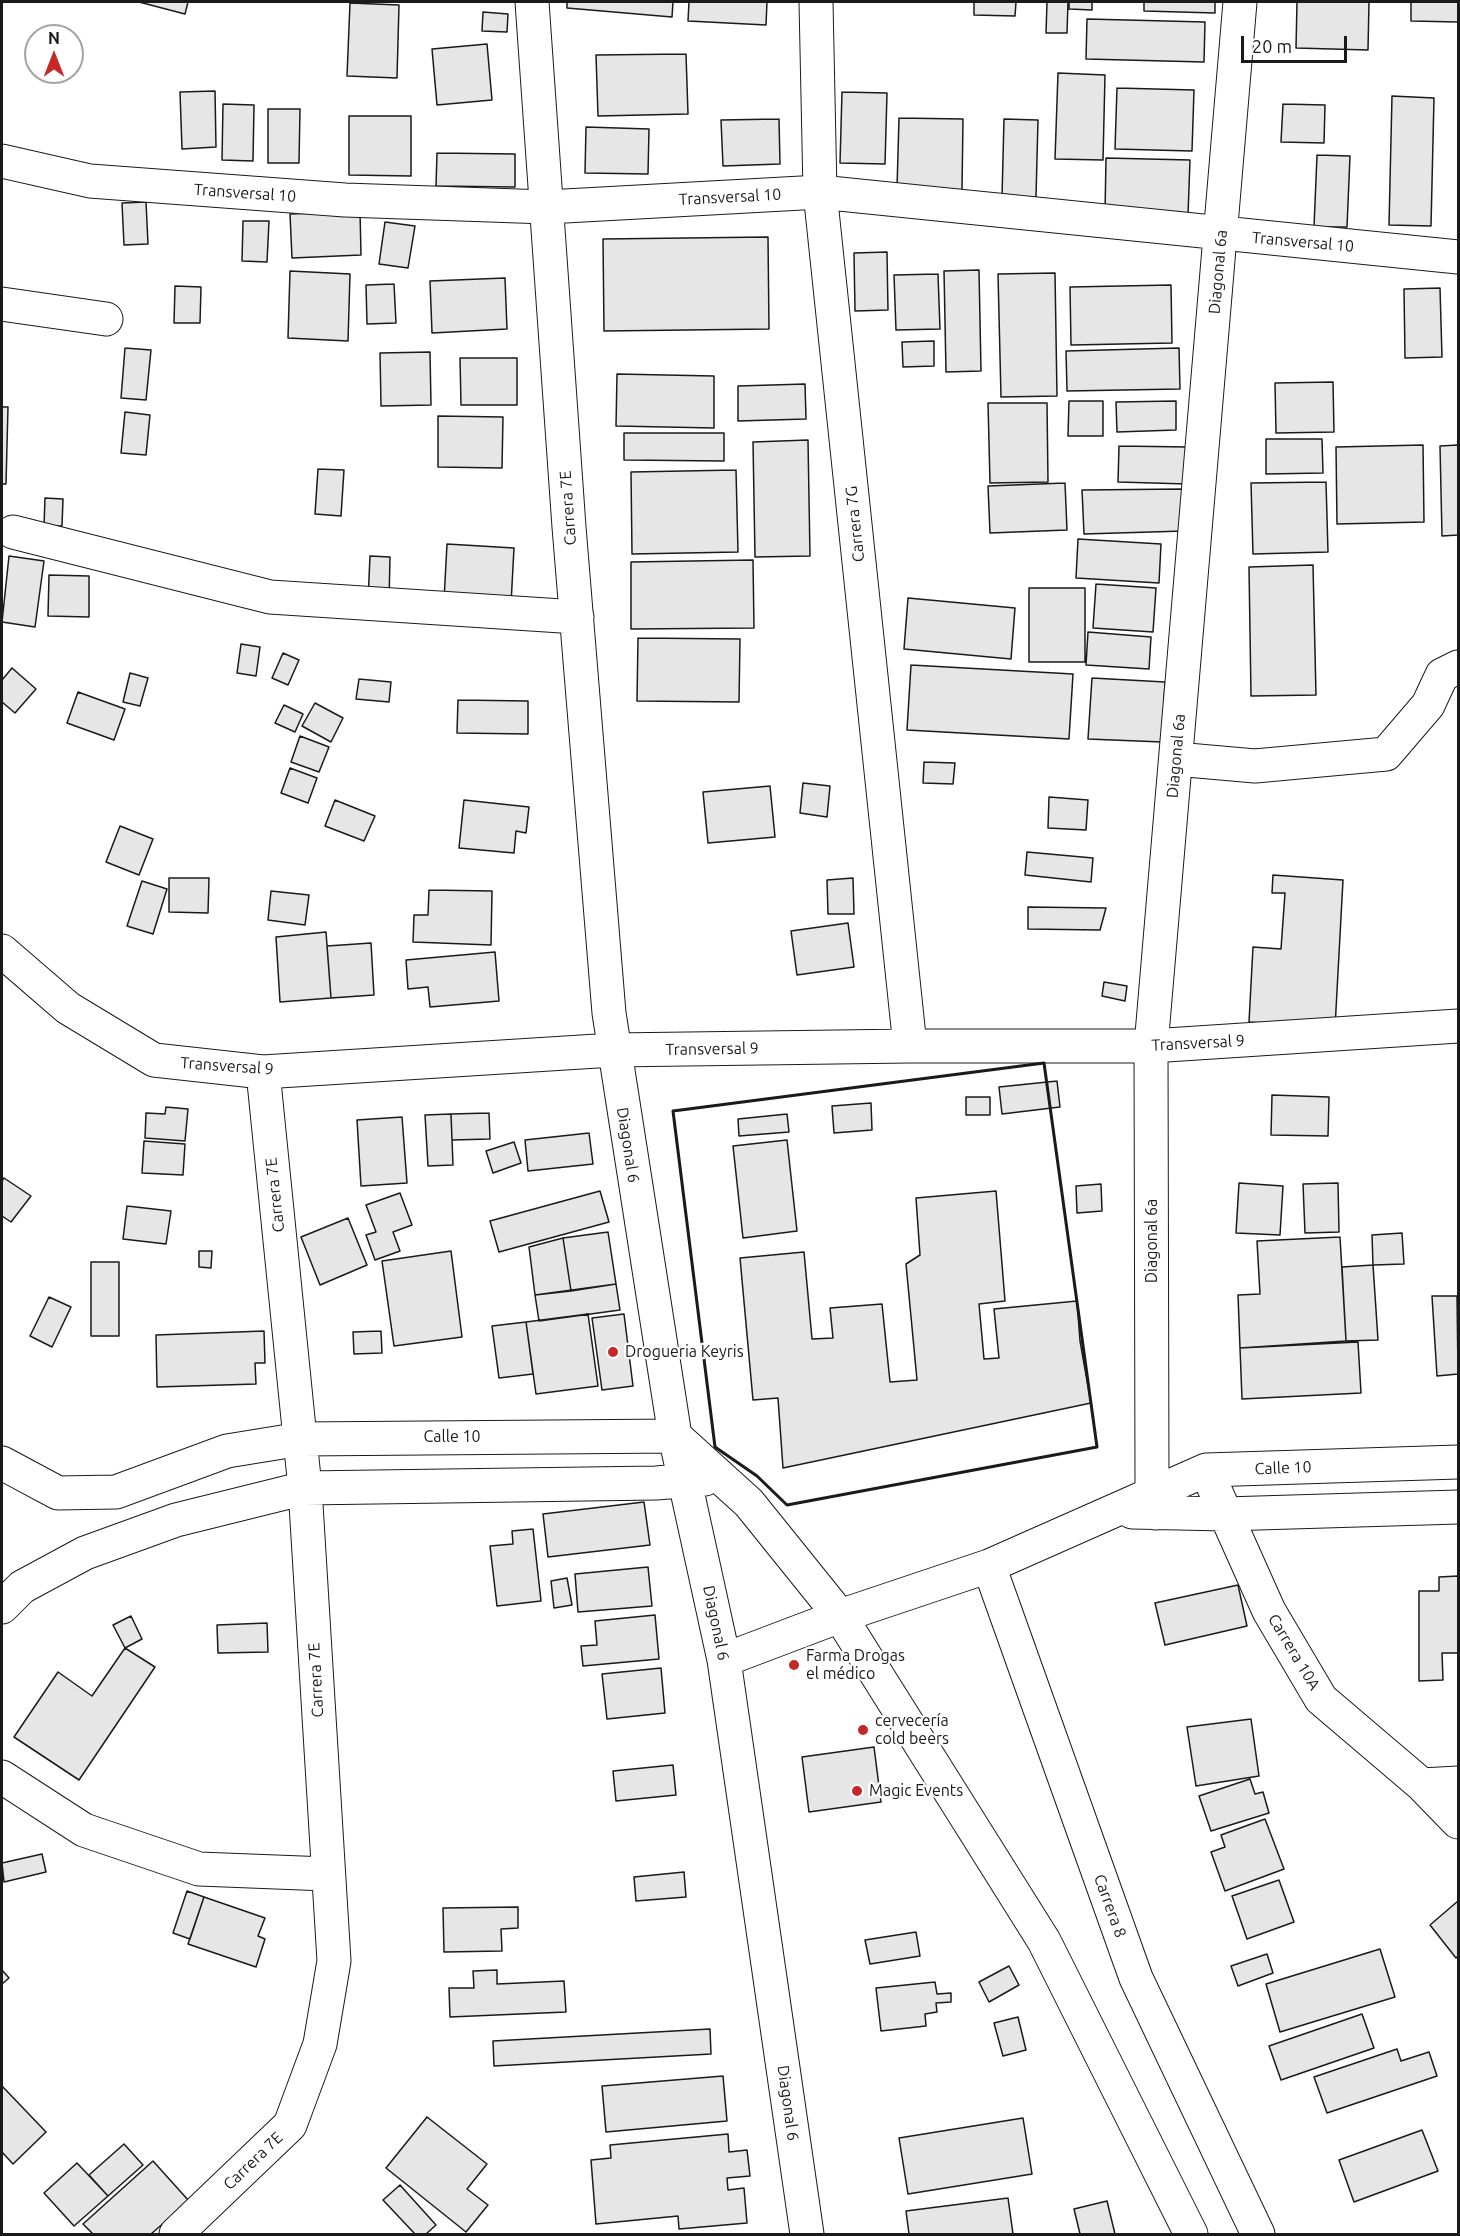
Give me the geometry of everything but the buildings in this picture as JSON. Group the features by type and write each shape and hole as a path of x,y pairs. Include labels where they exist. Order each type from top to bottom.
{"street":[{"name":"Carrera 7E","path":"532,2 577,617 609,1013"},
{"name":"Carrera 7G","path":"816,2 820,192 910,1046"},
{"name":"Diagonal 6a","path":"1154,1503 1151,1046 1240,2"},
{"name":"Transversal 10","path":"2,161 90,181 345,200 547,207 820,192 1458,257"},
{"path":"2,304 106,320"},
{"path":"13,532 270,597 577,617"},
{"path":"1176,759 1256,766 1386,754 1428,705 1442,675 1458,667"},
{"name":"Transversal 9","path":"2,951 68,1008 154,1060 262,1072 613,1050 1151,1046 1458,1026"},
{"name":"Diagonal 6","path":"609,1013 675,1436 724,1660 807,2235"},
{"name":"Carrera 7E","path":"176,2235 290,2125 320,2044 334,1961 301,1438 262,1072"},
{"path":"675,1436 749,1503 840,1616 1044,1941 1191,2235"},
{"name":"Calle 10","path":"2,1463 58,1493 116,1492 227,1451 301,1438 675,1436"},
{"name":"Calle 10","path":"1154,1503 1206,1470 1458,1462"},
{"name":"Carrera 10A","path":"1206,1470 1269,1611 1321,1699 1422,1785 1458,1822"},
{"path":"2,1607 22,1587 86,1553 176,1520 305,1488 684,1482 720,1477"},
{"name":"Calle 10","path":"724,1660 840,1616 989,1566 1115,1511 1154,1503 1225,1514 1458,1507"},
{"name":"Carrera 8","path":"989,1566 1136,1978 1258,2235"},
{"path":"2,1777 84,1830 199,1869 327,1874"},
{"path":"1422,1785 1458,1783"}],"wall":[{"path":"1044,1063 1097,1447 787,1505 757,1476 715,1447 673,1111 1044,1063"}],"place":[{"name":"Drogueria Keyris","path":"613,1352"},
{"name":"Farma Drogas el médico","path":"794,1665"},
{"name":"cervecería cold beers","path":"863,1730"},
{"name":"Magic Events","path":"857,1791"}]}
